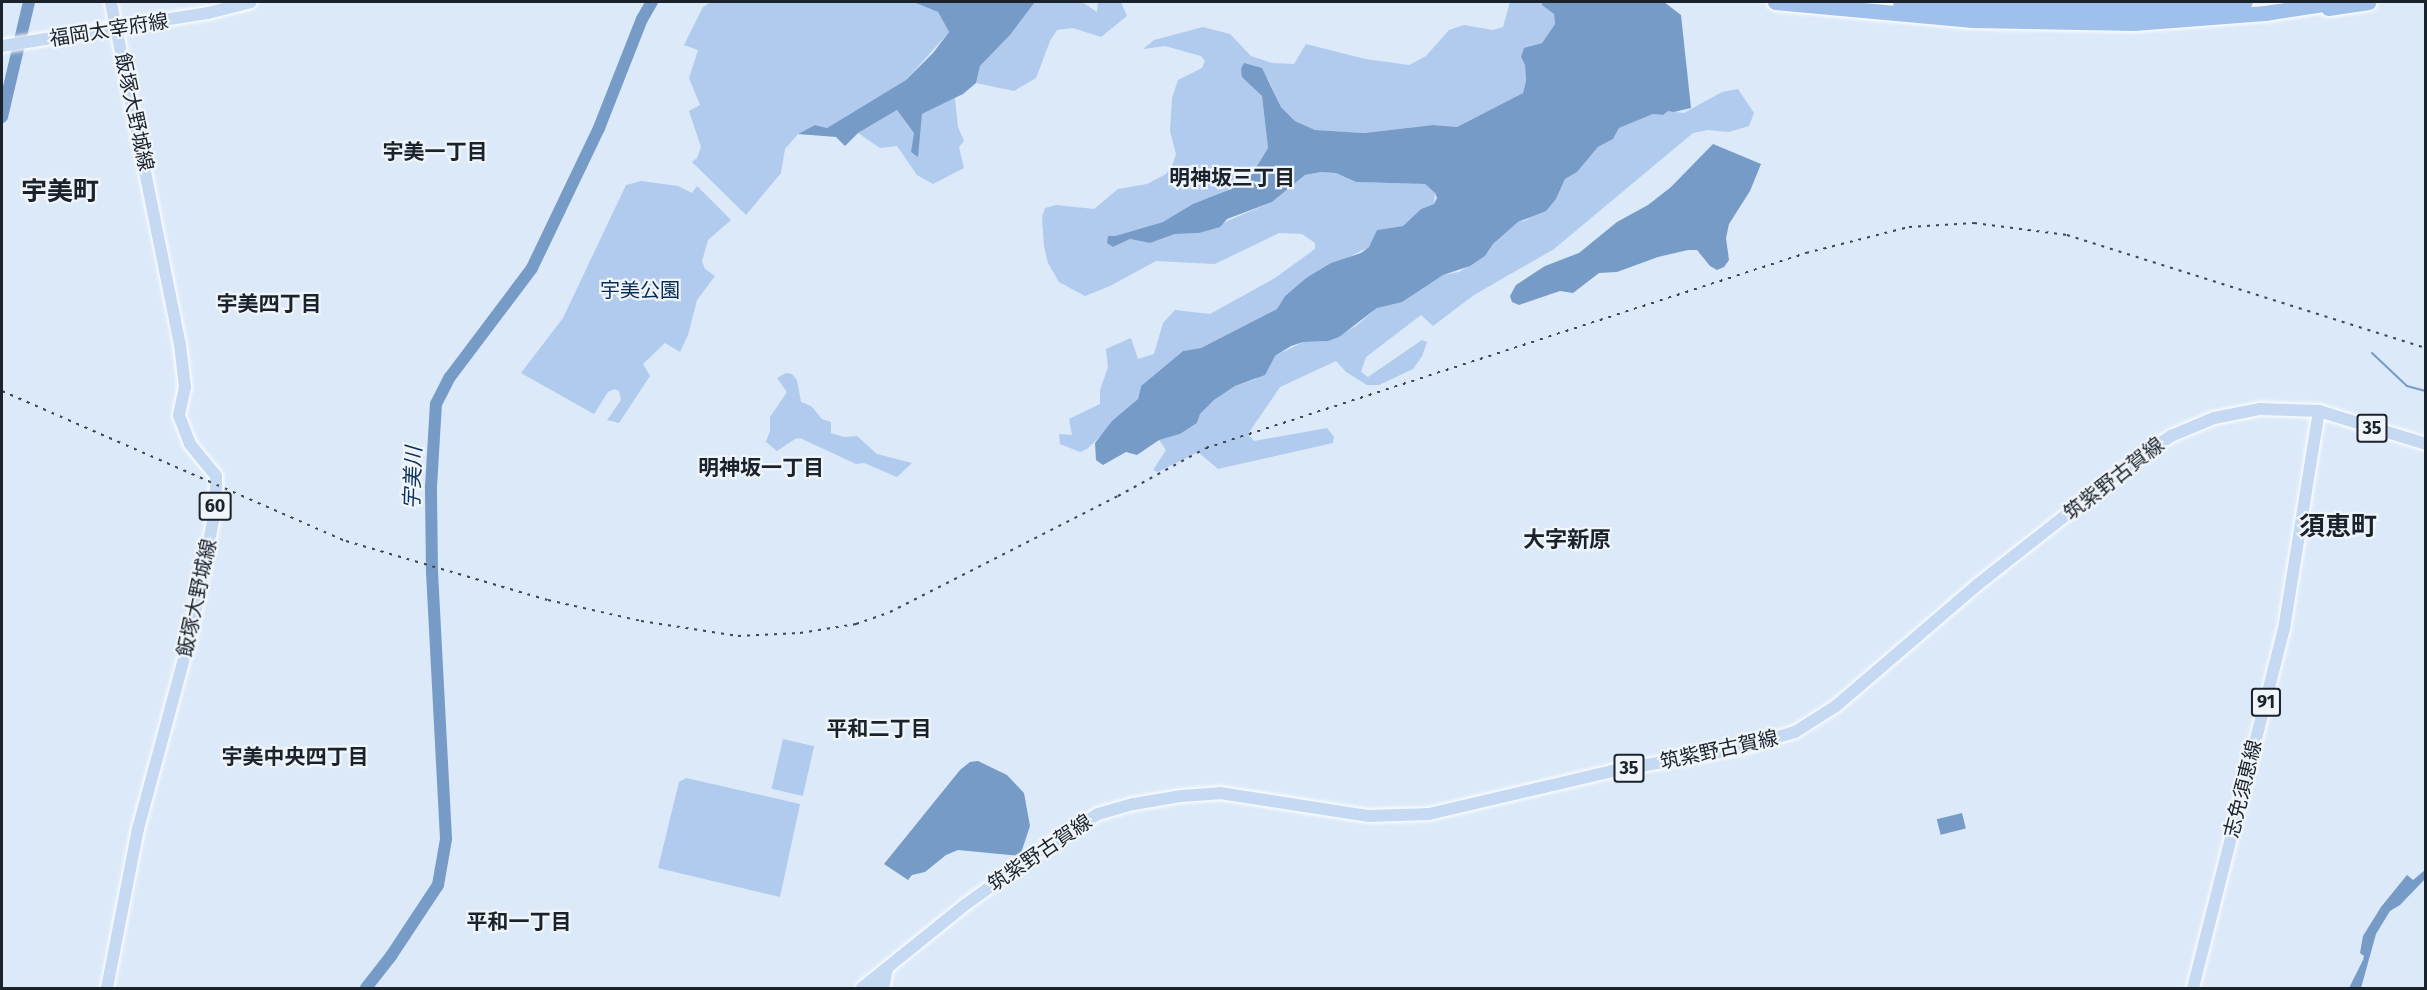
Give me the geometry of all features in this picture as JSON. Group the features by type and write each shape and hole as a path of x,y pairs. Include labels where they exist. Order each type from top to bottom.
{"highway":[{"path":"1775,2 1972,20 2134,23 2336,7 2369,2"},
{"path":"1900,2 2052,10 2137,9 2244,2"},
{"path":"2265,13 2336,2"}],"main road":[{"name":"飯塚大野城線","path":"108,988 138,829 191,633 213,521 216,485 216,476 190,444 179,415 185,387 180,345 111,2"},
{"name":"福岡太宰府線","path":"6,46 208,13 251,2"},
{"name":"筑紫野古賀線","path":"862,988 965,905 1048,845 1098,814 1134,804 1174,797 1220,793 1369,816 1429,814 1612,771 1731,751 1795,732 1836,706 1970,591 2171,436 2214,418 2240,412 2286,408 2319,411 2426,444"},
{"name":"志免須恵線","path":"2193,988 2284,629 2319,411"},
{"name":"筑紫野古賀線","path":"879,988 884,984 887,968"}],"green space":[{"path":"711,2 920,2 917,3 938,12 949,32 906,80 827,128 815,125 798,134 785,149 781,173 746,215 692,162 697,158 701,147 689,111 700,105 689,78 698,50 684,45 703,7"},
{"path":"1035,2 1082,2 1097,12 1098,2 1121,2 1127,16 1101,37 1073,28 1057,30 1050,41 1036,78 1014,91 976,83 980,66 1010,35"},
{"path":"1510,2 1542,2 1554,14 1555,24 1542,43 1531,46 1521,57 1525,65 1526,82 1523,93 1457,127 1433,125 1364,133 1315,130 1295,121 1281,107 1268,79 1242,76 1262,96 1268,148 1249,179 1163,222 1108,236 1113,247 1130,239 1150,243 1175,234 1199,233 1272,202 1305,175 1321,172 1336,173 1356,182 1425,184 1435,193 1434,204 1421,209 1403,226 1377,230 1369,247 1306,278 1285,296 1277,309 1201,348 1183,351 1141,386 1138,399 1087,449 1080,452 1060,444 1059,434 1072,435 1069,419 1100,404 1100,390 1108,367 1106,349 1131,338 1138,359 1154,354 1163,323 1175,310 1210,314 1275,278 1315,249 1315,243 1302,234 1279,233 1215,264 1156,261 1110,286 1085,296 1059,282 1048,263 1044,246 1042,217 1045,208 1056,205 1094,209 1118,189 1147,184 1166,174 1172,166 1176,154 1170,131 1172,98 1178,80 1202,68 1205,61 1201,56 1165,46 1143,49 1154,40 1203,27 1230,34 1251,56 1272,63 1294,64 1306,44 1365,59 1409,65 1426,56 1449,30 1464,25 1493,30 1503,27"},
{"path":"1738,89 1754,113 1749,126 1729,132 1708,130 1693,133 1554,249 1474,295 1433,326 1421,315 1366,357 1361,372 1368,377 1422,340 1427,342 1422,356 1413,369 1379,385 1367,385 1346,372 1336,361 1280,387 1248,434 1254,441 1327,428 1334,437 1333,443 1218,469 1198,452 1158,472 1153,470 1166,450 1159,440 1180,434 1197,423 1200,414 1214,400 1235,386 1256,379 1275,356 1303,342 1328,341 1356,326 1377,308 1443,275 1459,272 1485,256 1493,244 1518,222 1527,220 1556,199 1565,179 1577,172 1598,147 1613,139 1619,128 1653,114 1663,115 1668,111 1684,113 1722,92"},
{"path":"955,98 958,127 964,141 959,147 964,168 933,184 917,175 897,146 880,148 858,133 897,110 915,133 911,152 922,114"},
{"name":"宇美公園","path":"641,181 678,186 692,193 697,186 731,220 708,240 702,261 705,269 715,276 697,300 688,335 680,352 665,343 643,364 650,376 619,423 607,420 621,400 619,391 614,389 608,392 594,414 521,373 563,318 626,185"},
{"path":"786,373 792,374 797,380 801,402 811,406 822,419 831,422 831,433 844,437 857,436 877,454 912,463 897,477 864,463 856,464 800,438 777,451 766,442 770,431 770,417 787,392 777,378"},
{"path":"783,739 814,746 803,796 772,789"},
{"path":"686,778 800,804 780,897 658,868 679,782"}],"shaded area":[{"path":"1035,2 1010,35 980,66 976,83 963,94 922,114 918,157 911,152 914,133 897,110 858,133 845,146 836,137 798,134 815,125 827,128 906,80 933,53 949,32 938,12 916,3"},
{"path":"1542,2 1664,2 1681,15 1691,108 1668,111 1663,115 1653,114 1619,128 1613,139 1598,147 1577,172 1565,179 1556,199 1546,211 1518,222 1493,244 1485,256 1470,266 1443,275 1402,302 1377,308 1339,337 1328,341 1303,342 1291,346 1275,356 1265,375 1235,386 1214,400 1200,414 1197,423 1180,434 1159,440 1137,455 1126,452 1103,465 1096,460 1095,443 1112,421 1138,399 1141,386 1183,351 1201,348 1277,309 1285,296 1306,278 1331,263 1361,253 1369,247 1377,230 1403,226 1421,209 1434,204 1437,198 1425,184 1356,182 1336,173 1321,172 1305,175 1272,202 1227,219 1220,227 1199,233 1175,234 1150,243 1130,239 1113,247 1107,243 1108,236 1163,222 1193,204 1241,185 1249,179 1268,148 1262,96 1242,77 1241,69 1244,63 1262,68 1281,107 1295,121 1315,130 1364,133 1433,125 1457,127 1523,93 1526,81 1525,65 1521,57 1524,48 1542,43 1555,24 1554,14 1542,5"},
{"path":"1713,144 1761,164 1750,191 1729,224 1726,238 1729,260 1724,267 1717,270 1710,266 1697,250 1688,250 1658,257 1617,272 1599,273 1573,293 1560,291 1519,305 1512,302 1510,296 1516,285 1545,266 1579,253 1617,222 1648,205 1671,187"},
{"path":"978,761 1007,775 1024,793 1030,826 1020,856 958,850 946,855 925,872 912,875 908,880 884,864 960,770 970,762"},
{"path":"1962,813 1966,829 1941,835 1937,819"},
{"path":"2425,870 2425,879 2400,905 2390,911 2376,934 2361,988 2349,988 2363,960 2364,956 2360,953 2363,936 2381,907 2407,875 2413,880"}],"waterway":[{"path":"2,117 29,2"},
{"name":"宇美川","path":"366,988 391,956 438,885 446,839 432,573 431,487 436,404 450,377 532,268 599,128 642,19 652,2"},
{"path":"2372,353 2407,386 2426,391"}],"railway":[{"path":"2,391 346,541 548,600 641,621 738,636 800,633 856,624 890,612 1118,496 1206,448 1806,253 1909,227 1974,223 2067,235 2426,348"}],"district":[{"name":"宇美一丁目","path":"435,152"},
{"name":"明神坂三丁目","path":"1232,178"},
{"name":"宇美町","path":"60,192"},
{"name":"宇美四丁目","path":"269,304"},
{"name":"明神坂一丁目","path":"761,468"},
{"name":"須恵町","path":"2338,527"},
{"name":"大字新原","path":"1567,540"},
{"name":"平和二丁目","path":"879,729"},
{"name":"宇美中央四丁目","path":"295,757"},
{"name":"平和一丁目","path":"519,922"}]}
